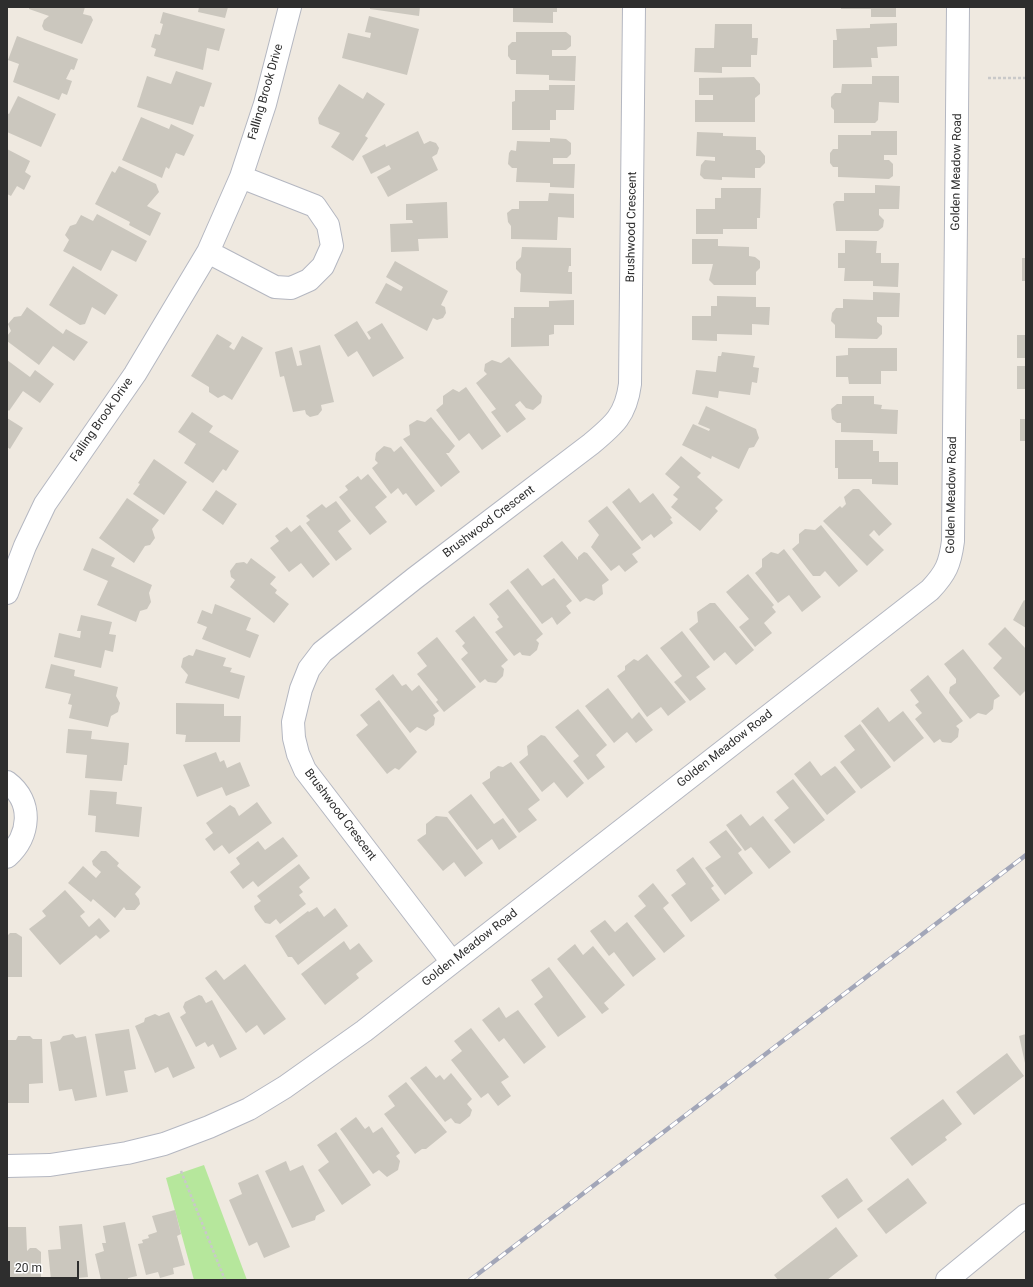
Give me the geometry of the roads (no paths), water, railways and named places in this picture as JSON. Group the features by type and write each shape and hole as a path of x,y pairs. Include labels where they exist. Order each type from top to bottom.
{"street":[{"name":"Falling Brook Drive","path":"7,593 25,546 45,504 135,374 208,252 241,176 265,104 290,7"},
{"name":"Brushwood Crescent","path":"452,962 305,770 298,754 294,738 296,706 309,669 322,652 415,578 591,444 611,428 622,413 628,400 630,384 634,7"},
{"name":"Golden Meadow Road","path":"7,1166 50,1165 127,1153 164,1144 209,1127 249,1109 285,1087 364,1031 930,590 943,576 951,557 953,541 958,7"},
{"path":"208,252 275,287 291,288 310,280 324,266 332,246 328,225 315,206 241,176"},
{"path":"7,782 16,789 25,804 26,824 20,842 7,857"},
{"path":"947,1280 1026,1215"}],"railway":[{"path":"470,1280 1026,855"}]}
